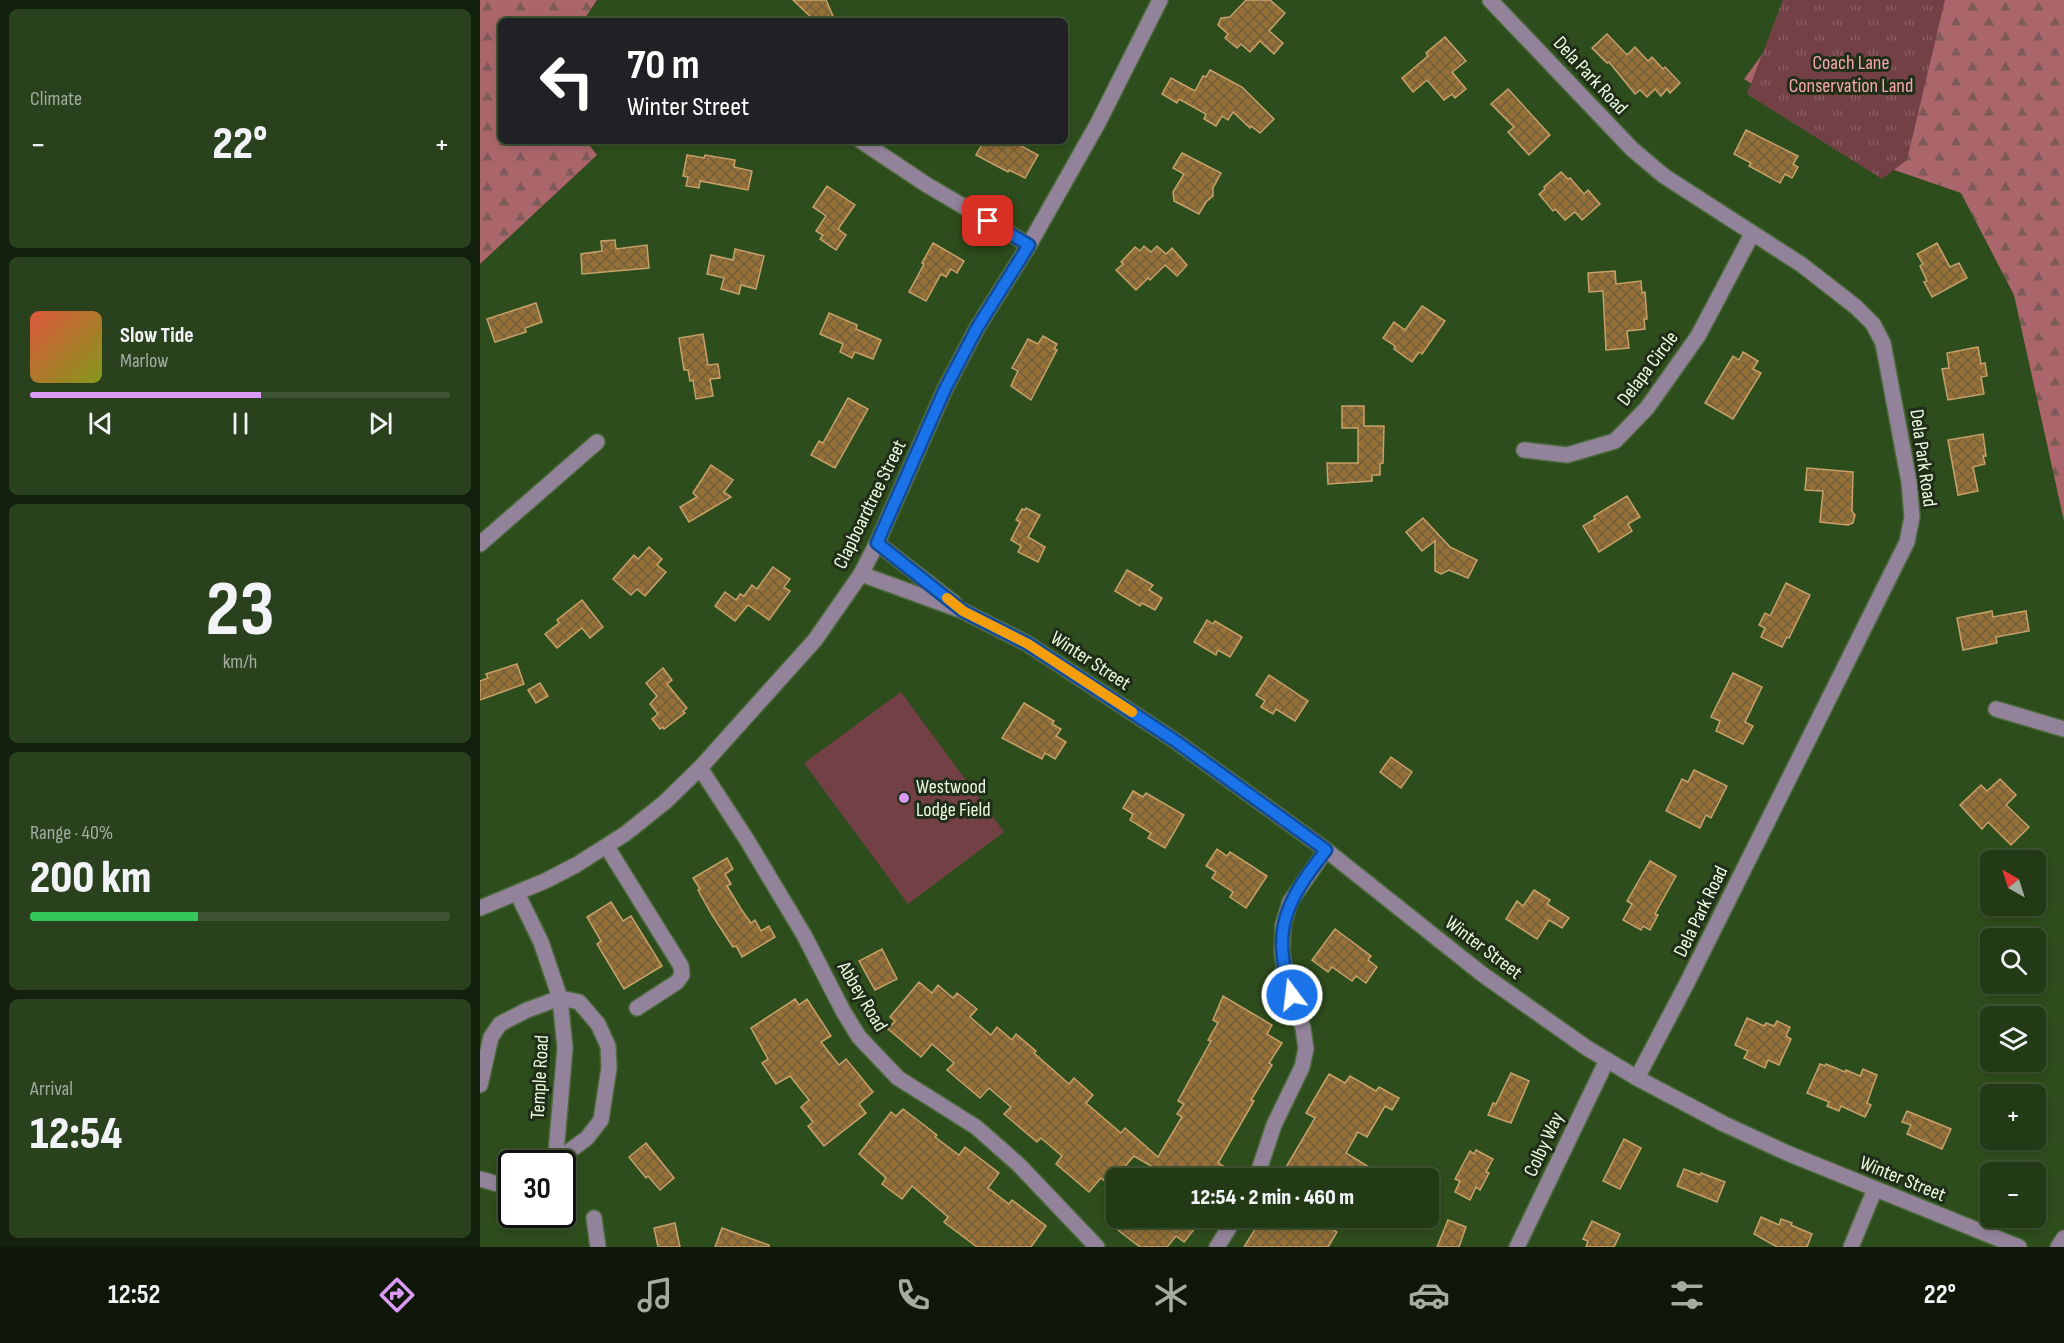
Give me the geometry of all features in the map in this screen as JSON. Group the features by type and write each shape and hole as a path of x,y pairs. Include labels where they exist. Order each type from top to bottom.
{"street":[{"name":"Clapboardtree Street","path":"480,908 566,870 607,847 665,802 700,768 814,640 861,574 945,389 977,328 1029,245 1098,123 1160,0"},
{"name":"Dela Park Road","path":"1490,0 1632,149 1664,176 1802,266 1856,307 1873,324 1884,343 1909,482 1912,517 1907,542 1694,970 1637,1078"},
{"path":"866,144 927,185 1029,245"},
{"name":"Delapa Circle","path":"1524,450 1567,455 1615,441 1647,408 1698,336 1752,234"},
{"path":"480,544 597,442"},
{"name":"Winter Street","path":"877,543 963,611"},
{"name":"Winter Street","path":"861,574 963,611 1028,644 1174,740 1326,850 1482,974 1587,1048 1637,1078 1724,1124 1875,1189 2019,1247"},
{"path":"1996,709 2064,729"},
{"name":"Abbey Road","path":"700,768 747,840 804,935 843,1011 860,1037 898,1078 976,1127 1019,1165 1096,1247"},
{"path":"607,847 681,966 682,975 677,982 637,1008"},
{"path":"1260,1168 1274,1125 1302,1067 1306,1049 1303,1028 1286,978 1282,952 1283,925 1290,902 1326,850"},
{"name":"Temple Road","path":"517,893 541,942 560,998 565,1048 556,1150"},
{"path":"480,1085 491,1037 500,1024 527,1010 560,998 579,1002 598,1024 608,1046 609,1068 601,1120 587,1138 571,1150"},
{"name":"Colby Way","path":"1517,1247 1607,1060"},
{"path":"480,1179 498,1184"},
{"path":"1851,1247 1875,1189"},
{"path":"594,1218 598,1247"},
{"path":"1217,1247 1229,1228"},
{"path":"2058,1247 2064,1238"}],"green space":[{"path":"480,0 597,0 585,18 498,18 498,144 588,144 597,155 480,264"},
{"name":"Coach Lane Conservation Land","path":"1783,0 1945,0 1907,160 1882,179 1747,94"},
{"path":"1803,0 2064,0 2064,521 2014,295 1961,193 1877,164 1744,79"},
{"name":"Westwood Lodge Field","path":"901,692 1004,832 908,904 804,763"}],"building":[{"path":"793,0 826,0 833,16 812,18"},
{"path":"1246,0 1270,0 1285,13 1269,31 1283,43 1274,54 1260,41 1250,52 1241,44 1237,48 1225,38 1228,34 1218,25 1221,18 1230,17"},
{"path":"1607,34 1627,55 1635,47 1648,61 1652,57 1663,69 1665,67 1680,83 1670,93 1667,89 1661,96 1655,89 1647,97 1640,90 1635,94 1609,62 1607,63 1592,48"},
{"path":"1445,37 1466,61 1452,72 1466,89 1455,98 1452,94 1444,100 1427,80 1413,92 1402,78 1428,56 1426,53"},
{"path":"1210,70 1242,87 1274,119 1260,133 1251,126 1250,128 1233,112 1228,120 1222,116 1216,126 1204,119 1206,114 1179,99 1177,103 1162,94 1171,78 1195,91 1203,76 1206,77"},
{"path":"1508,89 1550,135 1529,155 1508,132 1514,127 1491,104"},
{"path":"1746,130 1798,156 1793,164 1798,167 1792,178 1785,174 1780,183 1749,166 1751,163 1734,154"},
{"path":"982,144 1018,144 1038,155 1025,178 976,155"},
{"path":"1182,153 1221,173 1213,188 1213,196 1206,202 1199,214 1174,201 1173,192 1184,174 1173,168"},
{"path":"687,155 704,158 705,155 735,160 734,167 752,171 748,190 700,181 699,188 686,186 688,177 683,176"},
{"path":"1561,172 1568,179 1570,178 1584,194 1588,190 1600,204 1582,220 1575,212 1565,220 1555,209 1553,211 1539,194"},
{"path":"827,186 855,205 838,229 846,235 836,250 820,239 823,235 816,231 826,216 813,207"},
{"path":"615,240 616,249 647,245 649,268 582,274 581,254 602,251 601,241"},
{"path":"933,243 964,261 957,273 951,269 946,277 941,274 926,301 909,292"},
{"path":"1937,243 1950,267 1959,263 1967,278 1932,297 1924,282 1927,281 1920,266 1923,264 1917,254"},
{"path":"1144,246 1151,252 1157,246 1166,254 1172,248 1187,265 1177,276 1165,265 1136,290 1116,270 1135,247 1140,251"},
{"path":"735,249 764,256 756,289 741,285 739,294 721,289 724,278 707,274 711,255 733,260"},
{"path":"1615,271 1616,284 1641,281 1642,293 1645,292 1647,319 1644,319 1645,329 1627,331 1629,348 1606,350 1603,291 1589,292 1588,273"},
{"path":"536,303 542,322 525,328 526,332 495,342 487,319"},
{"path":"1422,306 1445,321 1422,354 1419,352 1412,362 1383,338 1394,322 1405,330"},
{"path":"829,313 857,325 856,329 881,340 873,359 855,352 852,358 840,352 843,344 820,334"},
{"path":"703,334 708,365 718,364 720,378 710,379 713,396 696,399 693,380 690,381 688,370 684,370 679,338"},
{"path":"1043,336 1057,344 1054,349 1057,350 1031,400 1011,386 1018,371 1012,368 1028,339 1038,344"},
{"path":"1978,347 1981,364 1985,363 1987,376 1981,377 1984,394 1948,400 1942,369 1949,368 1947,353"},
{"path":"1743,352 1758,361 1753,369 1761,373 1733,419 1705,403 1733,356 1739,360"},
{"path":"848,398 868,409 835,468 811,455 819,441 823,443"},
{"path":"1342,406 1364,406 1364,426 1384,426 1383,463 1380,464 1380,475 1372,475 1372,481 1328,484 1327,463 1358,463 1358,428 1342,428"},
{"path":"1983,434 1985,464 1973,467 1978,491 1958,495 1948,440"},
{"path":"711,465 733,480 724,492 731,497 689,522 680,507 697,497 693,493"},
{"path":"1807,468 1853,472 1852,511 1855,515 1853,523 1848,525 1820,522 1823,491 1805,490"},
{"path":"1627,496 1640,517 1628,524 1632,531 1599,552 1583,526 1595,519 1594,516"},
{"path":"1026,508 1040,515 1028,537 1045,547 1038,562 1018,552 1021,546 1011,540 1020,522 1016,520 1022,509"},
{"path":"1423,518 1450,547 1477,560 1468,578 1449,570 1441,574 1435,571 1435,541 1422,551 1406,532"},
{"path":"649,547 662,559 657,565 666,572 645,596 637,589 631,595 613,579 634,555 638,559"},
{"path":"773,567 790,579 784,587 790,591 769,620 748,605 735,621 715,606 725,592 736,600 740,594 744,596 752,585 757,589"},
{"path":"1127,570 1153,585 1149,590 1162,598 1155,610 1142,603 1140,606 1115,591"},
{"path":"1786,583 1810,595 1789,638 1787,637 1782,647 1761,637 1765,628 1759,625 1765,613 1770,616"},
{"path":"582,600 603,627 590,638 582,628 557,648 545,634 559,623 557,620"},
{"path":"1992,611 1993,617 2026,611 2029,631 1996,637 1997,643 1963,650 1957,618"},
{"path":"1207,620 1213,624 1215,621 1242,637 1230,657 1218,650 1216,655 1194,642"},
{"path":"517,664 524,684 480,700 480,681 488,678 486,674"},
{"path":"663,668 672,680 667,684 687,708 683,711 685,713 664,729 663,727 660,729 652,719 658,714 650,704 657,696 646,683"},
{"path":"1733,673 1762,687 1745,722 1753,726 1743,744 1716,731 1720,721 1711,717"},
{"path":"1269,675 1308,701 1295,721 1276,709 1273,714 1261,707 1265,701 1256,695"},
{"path":"540,683 548,696 536,703 528,690"},
{"path":"1024,703 1054,721 1052,724 1061,729 1056,736 1066,742 1055,759 1045,753 1042,759 1002,738"},
{"path":"1391,757 1412,772 1401,788 1380,772"},
{"path":"1694,770 1727,786 1711,818 1706,815 1700,828 1666,811 1682,779 1688,782"},
{"path":"2000,779 2016,795 2006,805 2029,827 2011,845 1988,822 1982,829 1960,805 1981,785 1987,791"},
{"path":"1133,791 1143,797 1146,793 1184,815 1165,848 1148,838 1151,833 1130,820 1133,814 1123,808"},
{"path":"1217,849 1227,856 1230,852 1267,876 1246,908 1230,897 1233,892 1212,878 1216,872 1206,866"},
{"path":"727,858 733,869 725,874 731,884 727,886 751,923 755,920 761,931 769,926 775,937 742,957 712,915 693,878"},
{"path":"1650,861 1676,876 1655,914 1658,915 1650,930 1643,926 1641,930 1623,920 1632,904 1627,901"},
{"path":"1534,890 1550,900 1547,904 1569,918 1562,928 1549,920 1537,939 1506,919 1517,901 1523,906"},
{"path":"611,902 623,921 631,916 662,966 624,989 597,944 601,941 587,917"},
{"path":"1335,929 1371,956 1368,960 1377,967 1366,983 1356,976 1352,981 1332,967 1328,972 1312,960"},
{"path":"882,949 897,979 875,990 859,961"},
{"path":"919,982 932,993 938,985 953,998 957,993 977,1009 970,1017 991,1035 997,1027 1012,1040 1016,1034 1069,1084 1074,1078 1093,1095 1086,1103 1121,1133 1125,1128 1158,1157 1182,1117 1177,1114 1184,1104 1178,1101 1211,1041 1208,1040 1218,1023 1213,1020 1223,996 1272,1025 1267,1034 1282,1043 1269,1063 1272,1065 1251,1100 1254,1101 1218,1163 1226,1168 1155,1168 1134,1156 1124,1168 1106,1168 1106,1182 1101,1178 1089,1192 1056,1164 1062,1156 1041,1138 1037,1142 1004,1114 1011,1107 989,1088 980,1098 947,1070 954,1063 932,1044 921,1057 888,1029 895,1021 890,1017"},
{"path":"795,999 799,1005 807,999 831,1036 821,1042 839,1065 846,1059 873,1092 859,1104 866,1113 824,1146 808,1126 813,1122 801,1107 809,1100 790,1076 776,1084 762,1063 768,1059 751,1028"},
{"path":"1747,1018 1764,1026 1766,1023 1774,1026 1777,1021 1790,1027 1786,1036 1791,1039 1779,1065 1768,1060 1765,1068 1744,1058 1748,1051 1735,1045"},
{"path":"1820,1064 1860,1076 1863,1069 1877,1075 1867,1103 1871,1105 1865,1117 1841,1106 1839,1111 1827,1106 1829,1102 1807,1093"},
{"path":"1511,1073 1529,1081 1511,1123 1488,1115"},
{"path":"1329,1074 1345,1083 1350,1076 1376,1091 1379,1087 1399,1098 1392,1110 1385,1106 1367,1137 1358,1132 1346,1153 1368,1168 1285,1168 1315,1118 1306,1113"},
{"path":"903,1109 959,1155 965,1147 999,1173 988,1188 1009,1204 1012,1200 1046,1226 1031,1247 977,1247 944,1222 948,1217 912,1186 902,1199 882,1184 886,1178 859,1154 891,1112 896,1116"},
{"path":"1907,1111 1951,1129 1942,1149 1907,1134 1911,1125 1902,1122"},
{"path":"1624,1139 1641,1148 1620,1189 1603,1181"},
{"path":"646,1143 674,1178 660,1190 648,1176 646,1178 629,1157"},
{"path":"1476,1150 1493,1159 1480,1190 1476,1187 1470,1200 1455,1192 1460,1181 1455,1179 1470,1151 1474,1154"},
{"path":"1684,1169 1725,1182 1717,1202 1677,1186"},
{"path":"1761,1217 1779,1225 1781,1219 1812,1234 1807,1247 1777,1247 1754,1234"},
{"path":"1448,1220 1466,1227 1459,1247 1437,1247"},
{"path":"1592,1221 1620,1234 1614,1247 1586,1247 1588,1241 1583,1239"},
{"path":"675,1223 680,1247 658,1247 654,1228"},
{"path":"722,1228 769,1245 769,1247 715,1247"},
{"path":"1120,1228 1195,1228 1184,1242 1176,1236 1167,1247 1140,1247 1118,1230"},
{"path":"1256,1228 1330,1228 1337,1232 1328,1247 1244,1247"}],"slow traffic":[{"path":"947,598 963,611 1005,630 1028,644 1132,712"}],"place":[{"name":"Westwood Lodge Field","path":"904,798"}],"route":[{"path":"988,221 1029,245 977,328 945,389 877,543 963,611 1005,630 1028,644 1174,740 1326,850 1290,902 1283,925 1282,952 1286,978 1292,995"}]}
